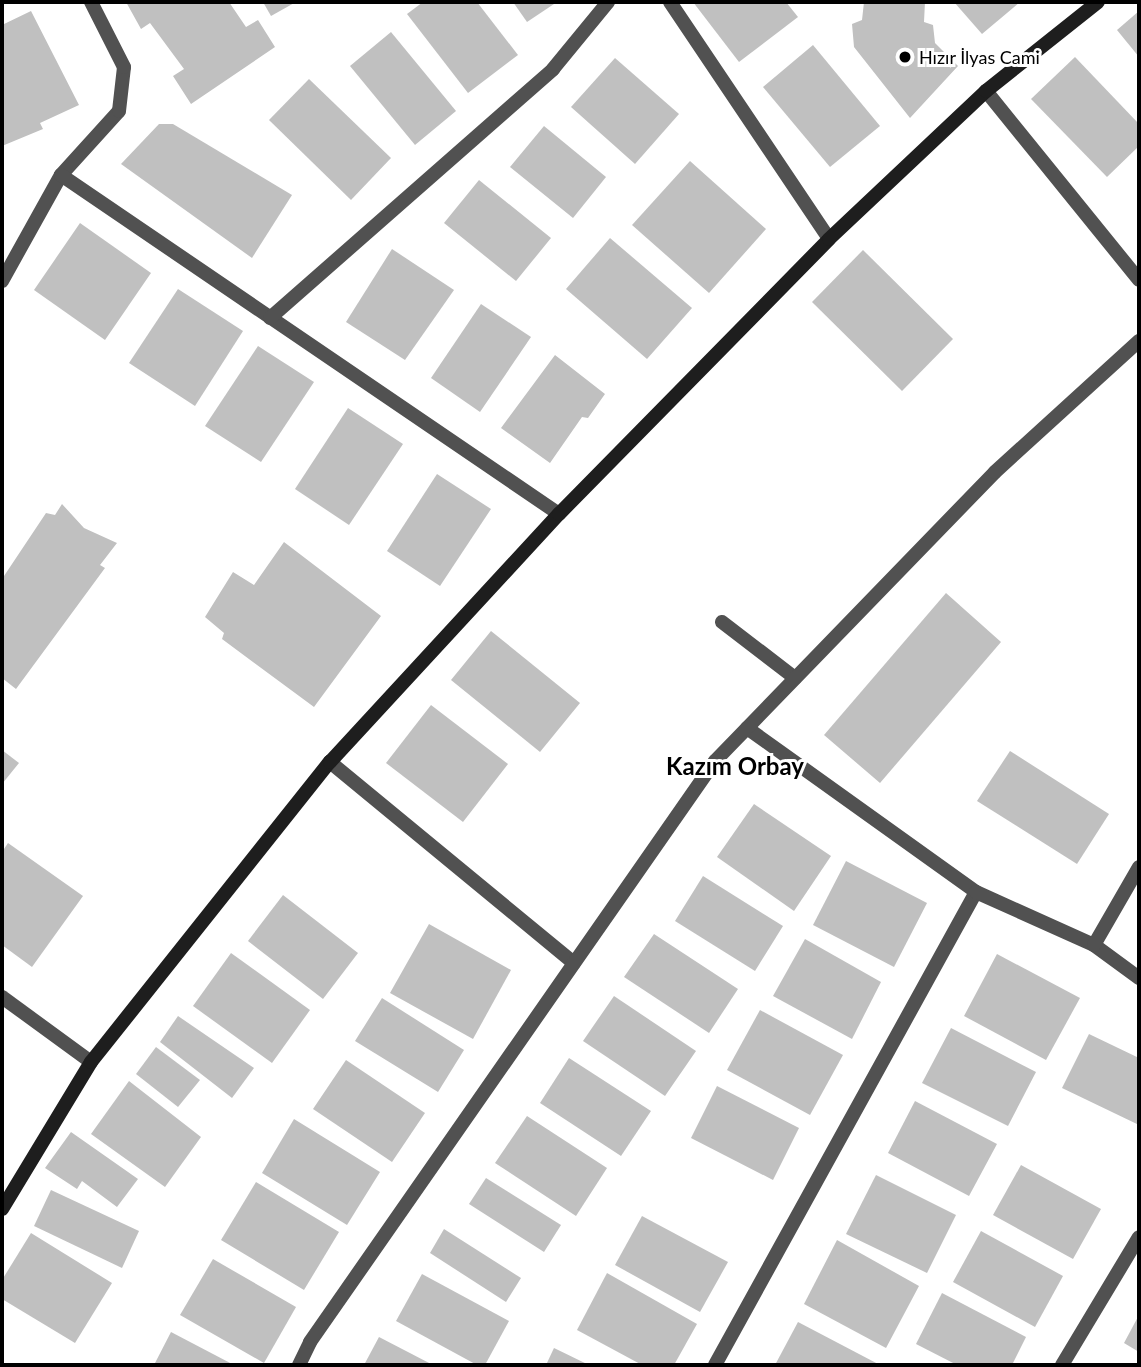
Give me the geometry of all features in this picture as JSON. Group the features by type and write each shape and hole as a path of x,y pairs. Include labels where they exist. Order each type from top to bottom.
{"street":[{"path":"2,281 61,175 119,111 124,67 91,2"},
{"path":"270,318 553,69 608,2"},
{"path":"670,2 829,239"},
{"path":"2,1209 91,1062 330,762 559,514 829,239 986,91 1098,2"},
{"path":"986,91 1139,280"},
{"path":"61,175 559,514"},
{"path":"299,1365 310,1342 715,761 995,472 1139,341"},
{"path":"722,622 795,678"},
{"path":"747,728 976,891 1094,945 1139,978"},
{"path":"330,762 574,963"},
{"path":"1094,945 1139,867"},
{"path":"715,1365 976,891"},
{"path":"2,997 91,1062"},
{"path":"1062,1365 1139,1237"}],"building":[{"path":"126,2 229,2 246,27 258,20 275,47 191,104 173,76 184,69 150,23 141,29"},
{"path":"263,2 296,2 271,16"},
{"path":"423,2 477,2 518,55 468,93 407,14"},
{"path":"513,2 554,2 554,4 527,22"},
{"path":"693,2 786,2 798,17 739,62"},
{"name":"Hızır İlyas Cami","path":"864,2 925,2 924,22 933,25 935,43 958,66 910,118 854,47 852,24 862,20"},
{"path":"954,2 1020,2 982,34"},
{"path":"31,11 79,105 40,123 43,129 2,146 2,25"},
{"path":"1139,11 1139,57 1117,30"},
{"path":"391,32 456,111 415,145 350,66"},
{"path":"813,45 880,126 830,167 763,87"},
{"path":"1075,57 1139,124 1139,146 1107,177 1031,99"},
{"path":"615,58 679,114 635,164 571,107"},
{"path":"309,79 391,158 351,200 269,120"},
{"path":"159,124 173,124 292,195 252,258 121,164"},
{"path":"544,126 606,177 573,218 510,167"},
{"path":"690,161 766,229 709,293 632,225"},
{"path":"479,180 551,238 516,281 444,223"},
{"path":"80,223 151,273 105,340 34,290"},
{"path":"610,238 692,308 647,359 566,289"},
{"path":"392,249 454,290 405,360 346,322"},
{"path":"863,250 953,339 902,391 812,302"},
{"path":"178,289 243,331 195,406 129,363"},
{"path":"481,304 531,337 480,412 431,378"},
{"path":"258,346 314,382 261,462 205,426"},
{"path":"555,355 605,394 588,418 582,417 550,463 501,428"},
{"path":"348,408 403,444 349,525 295,489"},
{"path":"437,474 491,509 440,586 387,551"},
{"path":"62,504 84,528 117,543 100,565 105,568 16,689 2,678 2,579 46,513 55,515"},
{"path":"284,542 381,616 314,707 222,639 224,633 205,617 233,572 254,585"},
{"path":"946,593 1001,642 880,783 824,735"},
{"path":"491,631 580,703 540,752 451,680"},
{"path":"431,705 508,764 463,822 386,763"},
{"path":"2,750 19,763 2,784"},
{"path":"1010,751 1109,814 1077,864 977,801"},
{"path":"754,804 831,856 794,911 717,857"},
{"path":"8,843 83,896 32,967 2,945 2,852"},
{"path":"846,861 927,903 894,967 813,925"},
{"path":"703,876 783,926 755,971 675,921"},
{"path":"283,895 358,953 323,999 248,941"},
{"path":"429,924 511,970 473,1039 390,993"},
{"path":"654,934 738,989 709,1033 624,977"},
{"path":"805,939 881,982 852,1039 773,996"},
{"path":"231,953 310,1010 272,1063 193,1006"},
{"path":"997,954 1080,998 1046,1060 964,1016"},
{"path":"614,996 696,1051 665,1096 583,1041"},
{"path":"382,998 464,1050 438,1092 355,1041"},
{"path":"760,1010 843,1055 810,1115 727,1070"},
{"path":"178,1016 254,1068 232,1098 160,1042"},
{"path":"951,1028 1036,1072 1008,1126 922,1083"},
{"path":"1089,1034 1139,1058 1139,1125 1062,1088"},
{"path":"156,1047 200,1080 178,1107 136,1074"},
{"path":"569,1058 651,1111 621,1156 540,1103"},
{"path":"346,1060 425,1113 392,1162 313,1109"},
{"path":"129,1081 201,1137 165,1187 91,1134"},
{"path":"717,1086 799,1128 773,1180 691,1138"},
{"path":"915,1101 997,1144 969,1196 888,1153"},
{"path":"527,1116 607,1168 576,1216 495,1163"},
{"path":"294,1119 380,1172 347,1225 262,1173"},
{"path":"71,1132 138,1179 117,1207 82,1181 77,1189 45,1168"},
{"path":"1021,1165 1101,1209 1073,1259 993,1215"},
{"path":"876,1175 956,1215 927,1273 846,1234"},
{"path":"486,1178 561,1225 544,1252 469,1204"},
{"path":"256,1182 339,1232 304,1290 221,1240"},
{"path":"51,1190 139,1231 122,1268 34,1226"},
{"path":"642,1216 728,1262 700,1312 615,1265"},
{"path":"444,1229 521,1278 506,1302 430,1253"},
{"path":"981,1231 1063,1276 1035,1327 953,1282"},
{"path":"31,1233 112,1283 75,1343 2,1299 2,1280"},
{"path":"837,1240 919,1286 886,1348 804,1304"},
{"path":"213,1259 296,1307 264,1363 180,1315"},
{"path":"607,1273 697,1324 674,1365 642,1365 577,1330"},
{"path":"422,1274 509,1321 485,1365 477,1365 396,1321"},
{"path":"942,1293 1026,1337 1012,1365 957,1365 916,1344"},
{"path":"1139,1315 1139,1352 1124,1343"},
{"path":"798,1322 880,1365 775,1365"},
{"path":"171,1332 234,1365 154,1365"},
{"path":"379,1337 433,1365 364,1365"},
{"path":"554,1348 589,1365 546,1365"}],"place":[{"name":"Hızır İlyas Cami","path":"905,57"}],"district":[{"name":"Kazım Orbay","path":"735,766"}]}
